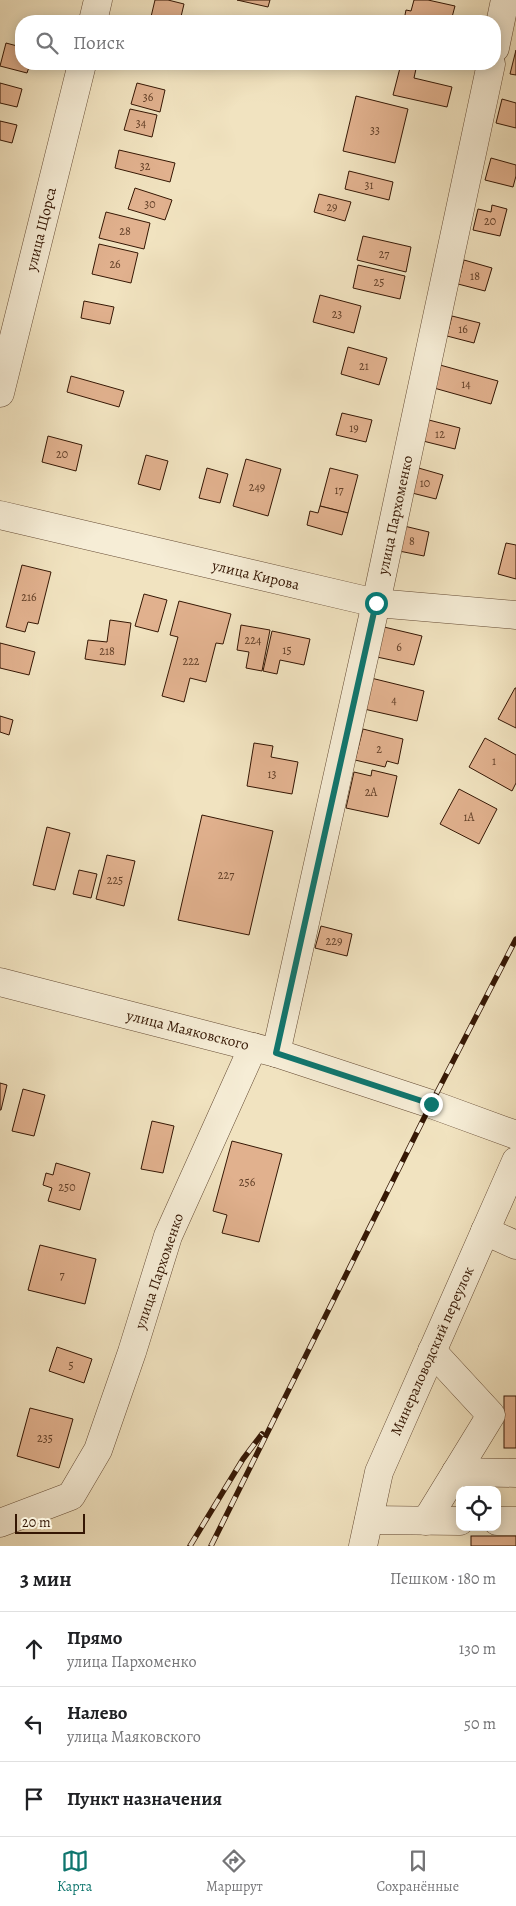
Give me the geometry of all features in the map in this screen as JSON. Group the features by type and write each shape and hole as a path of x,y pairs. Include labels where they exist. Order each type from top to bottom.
{"street":[{"path":"94,15 98,0"},
{"path":"501,19 505,0"},
{"name":"улица Щорса","path":"0,393 81,70"},
{"name":"улица Пархоменко","path":"0,1523 71,1496 98,1450 132,1352 168,1236 265,1050 376,603 490,70"},
{"name":"улица Кирова","path":"0,515 376,603 516,615"},
{"name":"улица Маяковского","path":"0,982 265,1050 516,1134"},
{"name":"Минераловодский переулок","path":"366,1533 379,1472 516,1161"},
{"path":"485,1231 516,1244"},
{"path":"426,1521 491,1415 432,1351"},
{"path":"456,1472 516,1472"},
{"path":"366,1533 426,1521 456,1521"},
{"path":"501,1521 516,1521"}],"building":[{"path":"155,0 168,0 184,4 181,15 151,15"},
{"path":"237,0 270,0 268,7"},
{"path":"414,0 428,0 455,6 453,15 405,15 406,10 411,11"},
{"path":"6,43 15,45 15,70 0,66"},
{"path":"516,50 516,75 510,74"},
{"path":"15,70 28,70 27,73"},
{"path":"399,70 416,70 414,78 452,87 447,107 393,95"},
{"path":"0,83 22,89 17,107 0,103"},
{"path":"137,83 165,90 160,112 131,104"},
{"path":"356,96 408,109 395,163 343,151"},
{"path":"502,99 516,103 516,128 496,123"},
{"path":"130,109 157,115 152,137 124,130"},
{"path":"0,121 17,125 12,143 0,140"},
{"path":"119,150 175,163 170,182 115,168"},
{"path":"491,158 516,165 513,187 485,180"},
{"path":"349,171 393,182 389,200 345,189"},
{"path":"135,188 172,200 165,220 128,209"},
{"path":"319,194 351,202 345,221 314,212"},
{"path":"492,205 507,209 500,236 473,230 478,209 491,212"},
{"path":"106,212 150,223 144,249 99,238"},
{"path":"363,236 411,247 406,272 357,260"},
{"path":"99,244 138,253 131,283 92,274"},
{"path":"464,260 492,268 485,291 458,284"},
{"path":"358,265 405,276 400,299 353,288"},
{"path":"320,295 361,306 354,333 313,322"},
{"path":"84,301 114,307 110,324 81,318"},
{"path":"452,316 480,323 474,343 447,336"},
{"path":"348,347 387,358 379,385 341,374"},
{"path":"440,365 498,381 491,404 434,388"},
{"path":"71,376 124,391 119,407 67,392"},
{"path":"342,413 372,420 366,442 336,435"},
{"path":"425,419 460,428 455,449 419,440"},
{"path":"48,436 82,445 76,471 42,462"},
{"path":"146,455 168,461 160,490 138,484"},
{"path":"246,459 281,469 268,516 233,506"},
{"path":"415,467 443,475 436,499 408,492"},
{"path":"207,468 228,474 220,503 199,498"},
{"path":"330,468 358,475 348,513 320,506"},
{"path":"320,506 348,513 342,535 307,525 310,511 318,513"},
{"path":"400,525 429,532 424,556 394,550"},
{"path":"506,543 516,545 516,579 498,574"},
{"path":"22,565 51,572 38,624 28,622 25,632 6,627"},
{"path":"144,594 167,600 158,632 135,626"},
{"path":"179,601 231,614 223,644 216,643 206,682 190,678 184,702 162,696 178,637 170,635"},
{"path":"110,620 131,623 125,665 85,659 88,640 107,642"},
{"path":"241,625 270,630 262,671 246,668 249,652 237,650"},
{"path":"384,627 422,636 414,665 377,657"},
{"path":"272,631 310,639 304,665 280,660 277,674 263,671"},
{"path":"0,643 35,652 29,675 0,668"},
{"path":"371,678 424,691 417,721 364,709"},
{"path":"516,688 516,728 498,719"},
{"path":"0,716 13,720 9,735 0,732"},
{"path":"363,729 403,739 398,764 387,761 385,767 355,760"},
{"path":"485,738 516,755 516,783 512,791 469,767"},
{"path":"254,743 273,746 271,757 298,762 292,794 247,786"},
{"path":"372,770 397,776 388,817 346,808 354,772 371,776"},
{"path":"459,789 497,809 479,844 440,824"},
{"path":"202,815 273,831 249,935 178,920"},
{"path":"47,827 70,833 55,890 33,885"},
{"path":"107,855 135,861 124,906 96,899"},
{"path":"79,870 97,874 91,898 73,894"},
{"path":"321,926 352,934 347,956 315,948"},
{"path":"0,1083 7,1085 1,1110 0,1110"},
{"path":"23,1089 45,1095 34,1136 12,1131"},
{"path":"152,1121 174,1126 163,1173 141,1169"},
{"path":"232,1141 282,1154 259,1242 222,1233 227,1215 213,1211"},
{"path":"56,1163 90,1173 80,1210 48,1201 52,1188 43,1185 46,1173 53,1175"},
{"path":"40,1245 96,1259 85,1304 28,1290"},
{"path":"57,1347 92,1359 84,1383 49,1371"},
{"path":"504,1396 516,1396 516,1448 504,1448"},
{"path":"30,1408 73,1419 59,1468 17,1456"},
{"path":"471,1536 516,1536 516,1546 471,1546"}],"railway":[{"path":"211,1546 431,1104 516,939"},
{"path":"190,1546 243,1459 262,1434"}],"route":[{"path":"376,603 276,1053 431,1104"}]}
